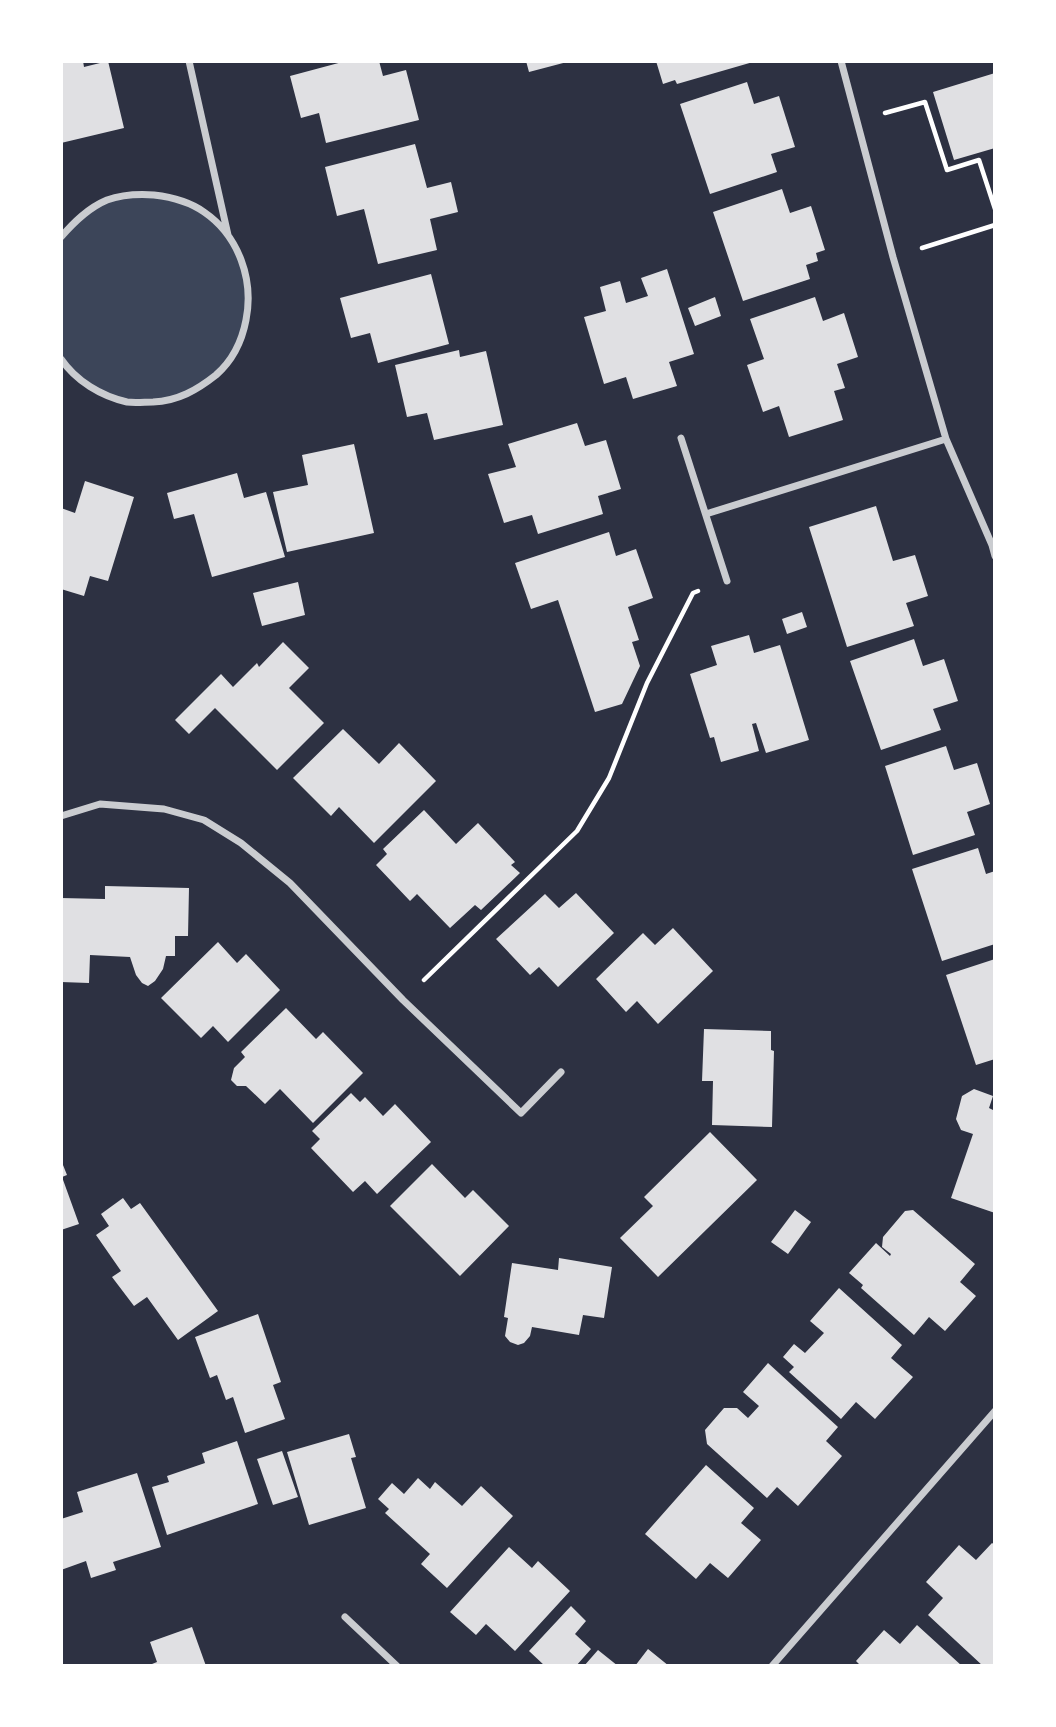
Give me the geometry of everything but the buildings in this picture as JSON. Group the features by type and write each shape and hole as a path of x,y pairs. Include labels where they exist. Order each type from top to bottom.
{"street":[{"path":"61,359 68,369 95,391 129,402 164,402 197,390 225,367 243,337 250,302 245,266 228,235 189,61"},
{"path":"841,61 893,257 946,439 995,556"},
{"path":"61,237 78,218 107,200 140,194 173,198 204,212 228,235"},
{"path":"681,438 727,581"},
{"path":"706,514 946,439"},
{"path":"61,816 100,804 164,809 204,820 241,843 290,883 403,1000 521,1112 561,1072"},
{"path":"772,1666 995,1411"},
{"path":"345,1617 397,1666"}],"path":[{"path":"858,122 925,102 947,170 979,160 995,209"},
{"path":"893,257 995,225"},
{"path":"403,1000 577,831 610,778 647,683 693,593 727,581"}],"shaded area":[{"path":"140,194 182,201 205,213 229,239 244,268 248,299 244,330 231,357 211,380 183,396 148,402 109,397 88,385 61,359 61,237 78,217 107,200"}]}
